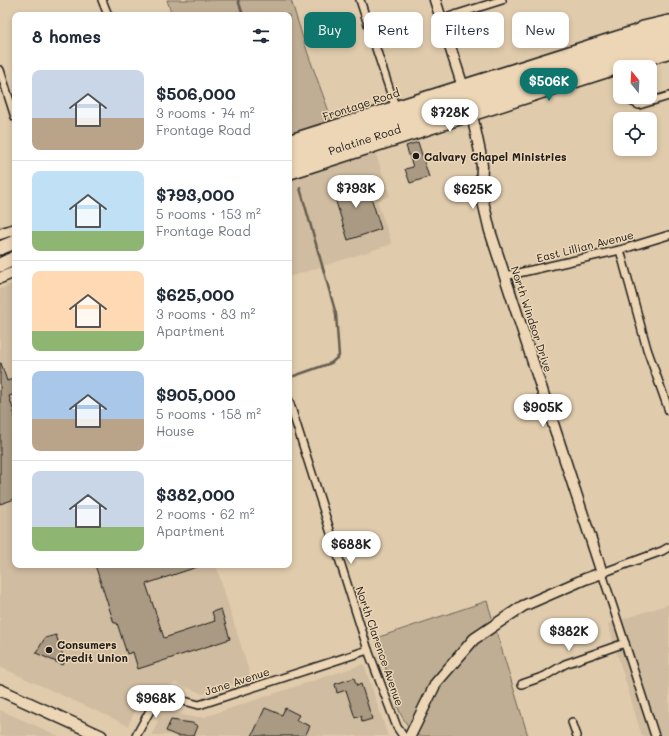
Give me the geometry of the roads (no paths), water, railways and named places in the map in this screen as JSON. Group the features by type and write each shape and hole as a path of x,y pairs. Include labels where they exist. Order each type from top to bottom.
{"highway":[{"path":"643,28 669,21"},
{"name":"Palatine Road","path":"292,162 669,31"},
{"name":"Palatine Road","path":"292,150 669,42"},
{"path":"0,248 12,243"},
{"path":"0,264 12,259"}],"main road":[{"path":"0,690 101,736"}],"street":[{"path":"102,0 107,12"},
{"path":"360,0 395,106"},
{"name":"North Windsor Drive","path":"435,0 439,12"},
{"path":"466,12 502,0"},
{"name":"Frontage Road","path":"292,173 643,28"},
{"name":"North Windsor Drive","path":"451,48 467,100 480,152 482,166 481,193 490,231 655,736"},
{"name":"Frontage Road","path":"649,60 669,53"},
{"path":"0,70 12,108"},
{"name":"Frontage Road","path":"292,139 395,106 467,100 613,71"},
{"path":"657,100 669,96"},
{"path":"0,234 12,230"},
{"name":"East Lillian Avenue","path":"505,276 620,250 669,235"},
{"path":"620,250 647,348 669,411"},
{"path":"0,278 12,273"},
{"name":"North Clarence Avenue","path":"292,410 368,650 397,728 402,736"},
{"path":"410,736 436,682 474,639 523,606 585,579 662,551 669,547"},
{"path":"522,684 545,676 565,664 625,642"},
{"name":"Jane Avenue","path":"136,736 159,694 199,705 368,650"},
{"path":"572,722 577,736"}],"waterway":[{"path":"238,0 242,12"},
{"path":"294,376 331,363 339,356 336,314 300,188"}],"place":[{"name":"Calvary Chapel Ministries","path":"416,156"},
{"name":"Consumers Credit Union","path":"49,650"}]}
